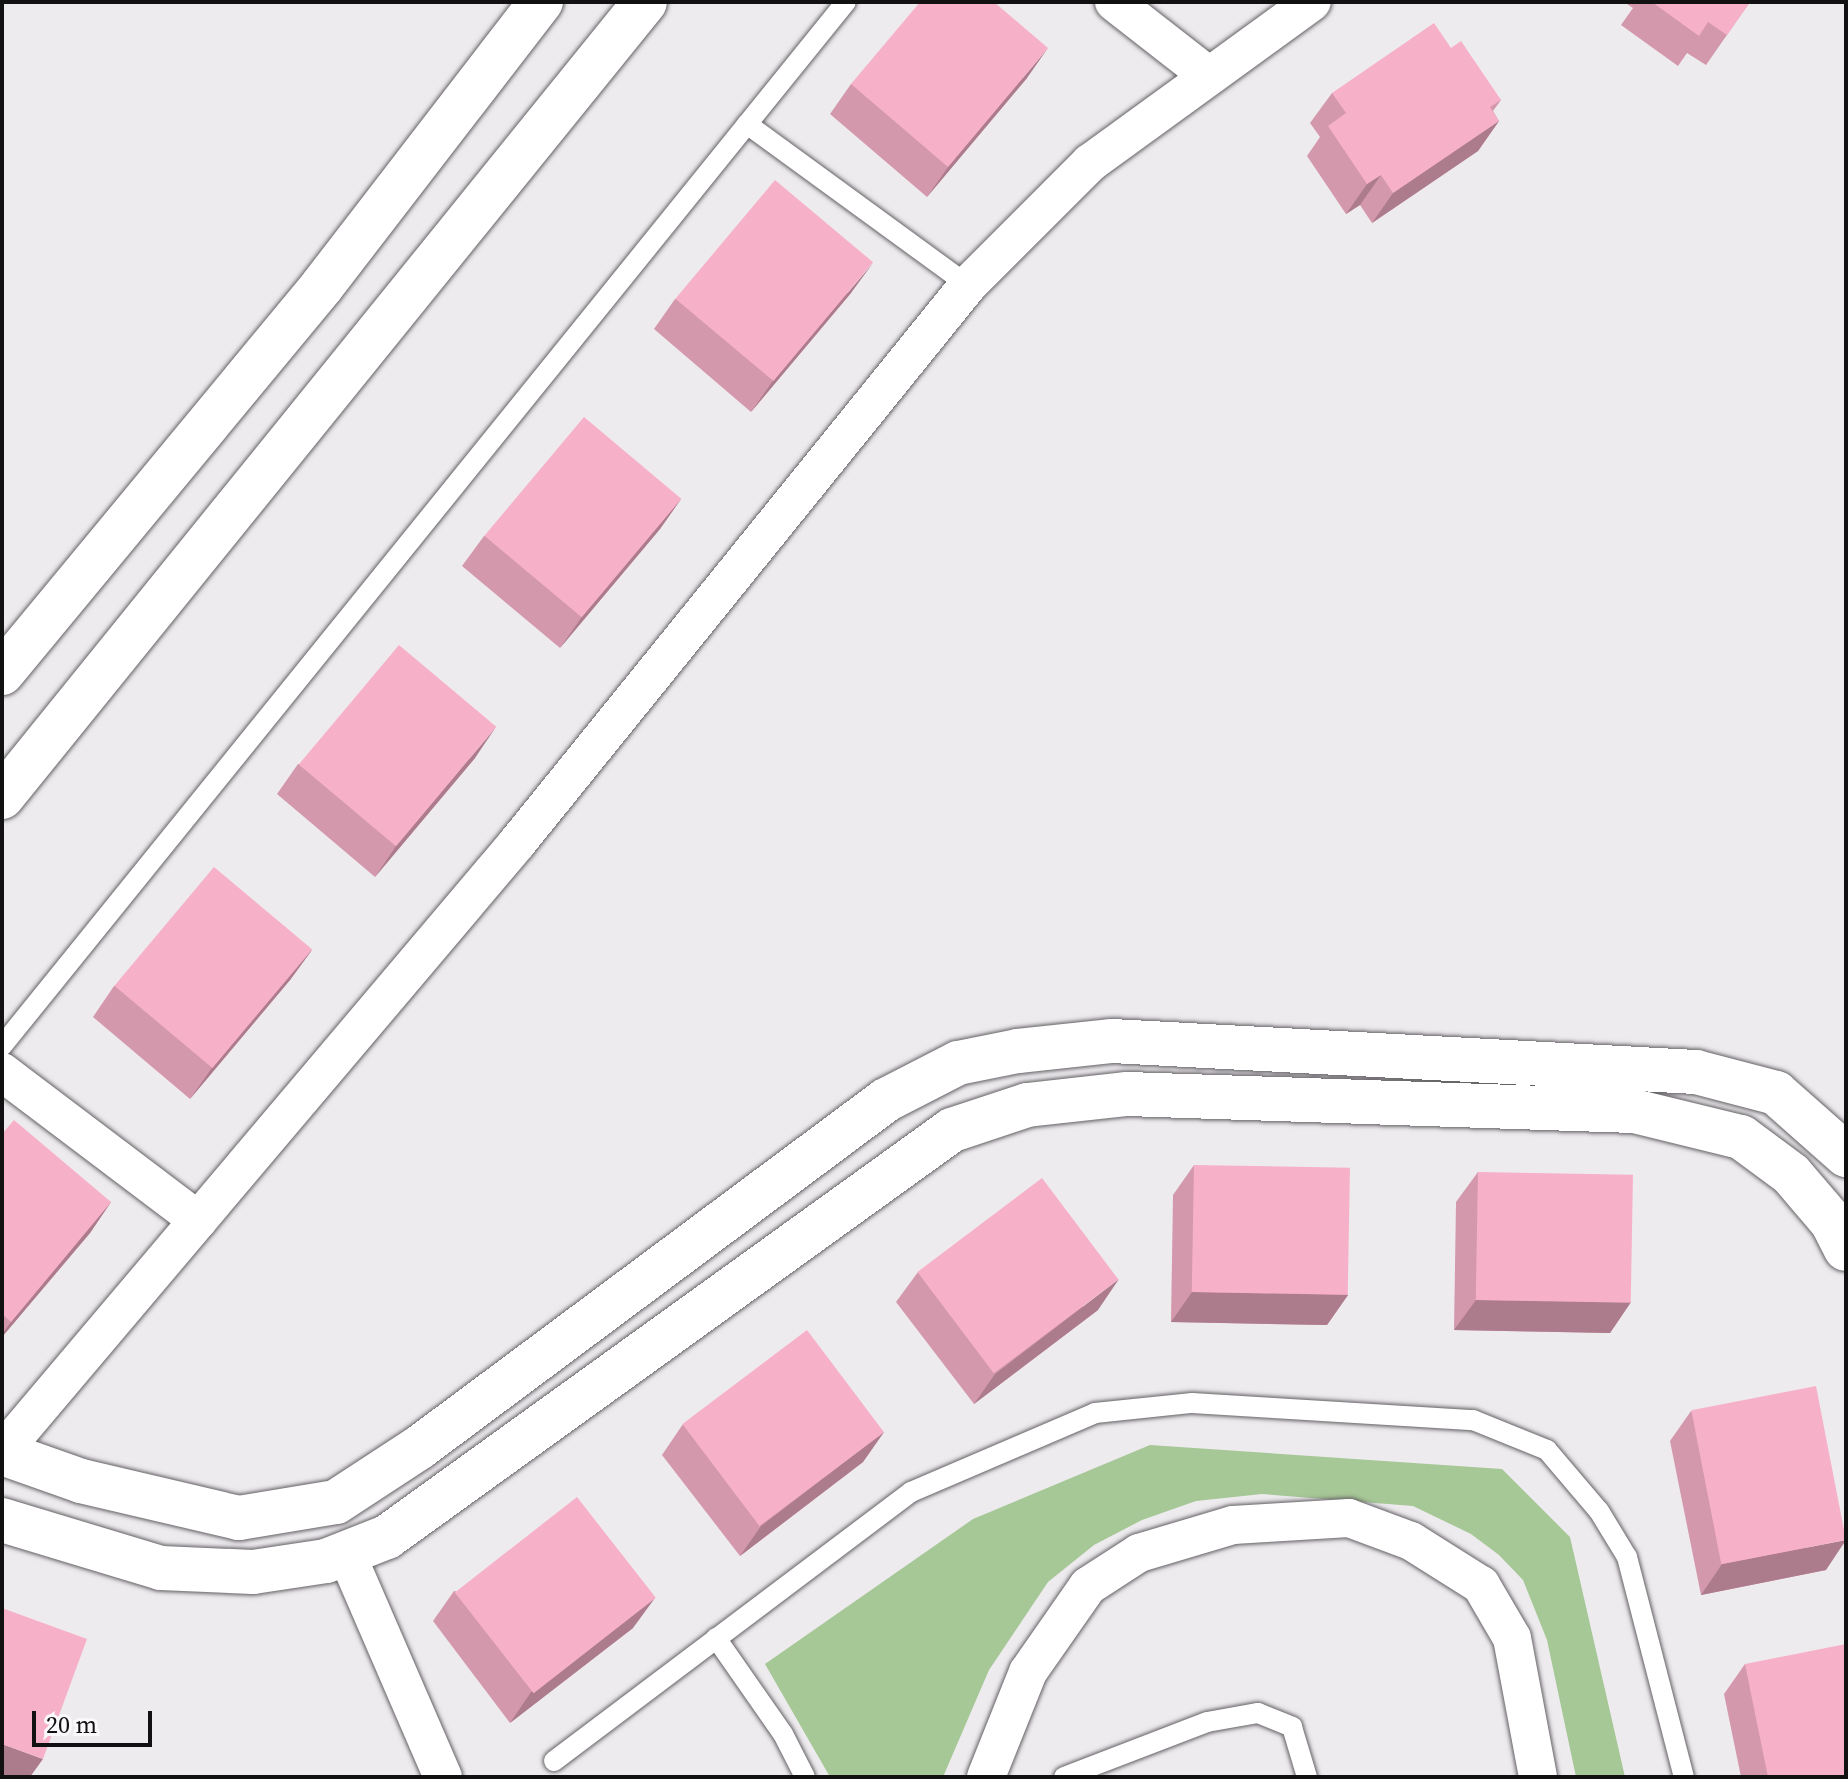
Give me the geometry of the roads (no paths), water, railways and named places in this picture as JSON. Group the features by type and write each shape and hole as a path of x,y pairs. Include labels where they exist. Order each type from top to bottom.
{"street":[{"path":"2,673 322,286 541,2"},
{"path":"2,797 645,2"},
{"path":"1114,2 1209,76"},
{"path":"1312,2 1090,163 968,285 517,843 2,1452 81,1481 239,1518 336,1502 420,1447 886,1100 958,1063 1018,1051 1112,1041 1696,1072 1776,1093 1846,1155"},
{"path":"2,1072 198,1220"},
{"path":"2,1520 161,1568 253,1572 346,1553 387,1537 952,1130 1027,1105 1127,1094 1634,1111 1741,1137 1791,1174 1832,1222 1846,1249"},
{"path":"986,1777 1028,1672 1088,1586 1139,1553 1233,1525 1349,1518 1411,1541 1481,1585 1512,1638 1538,1777"},
{"path":"346,1553 443,1777"}],"lane":[{"path":"2,1046 846,2"},
{"path":"747,124 968,285"},
{"path":"554,1761 911,1492 1095,1413 1192,1403 1473,1420 1547,1450 1599,1511 1627,1557 1684,1777"},
{"path":"716,1638 783,1734 805,1777"},
{"path":"1064,1777 1207,1722 1258,1713 1292,1727 1307,1777"}]}
